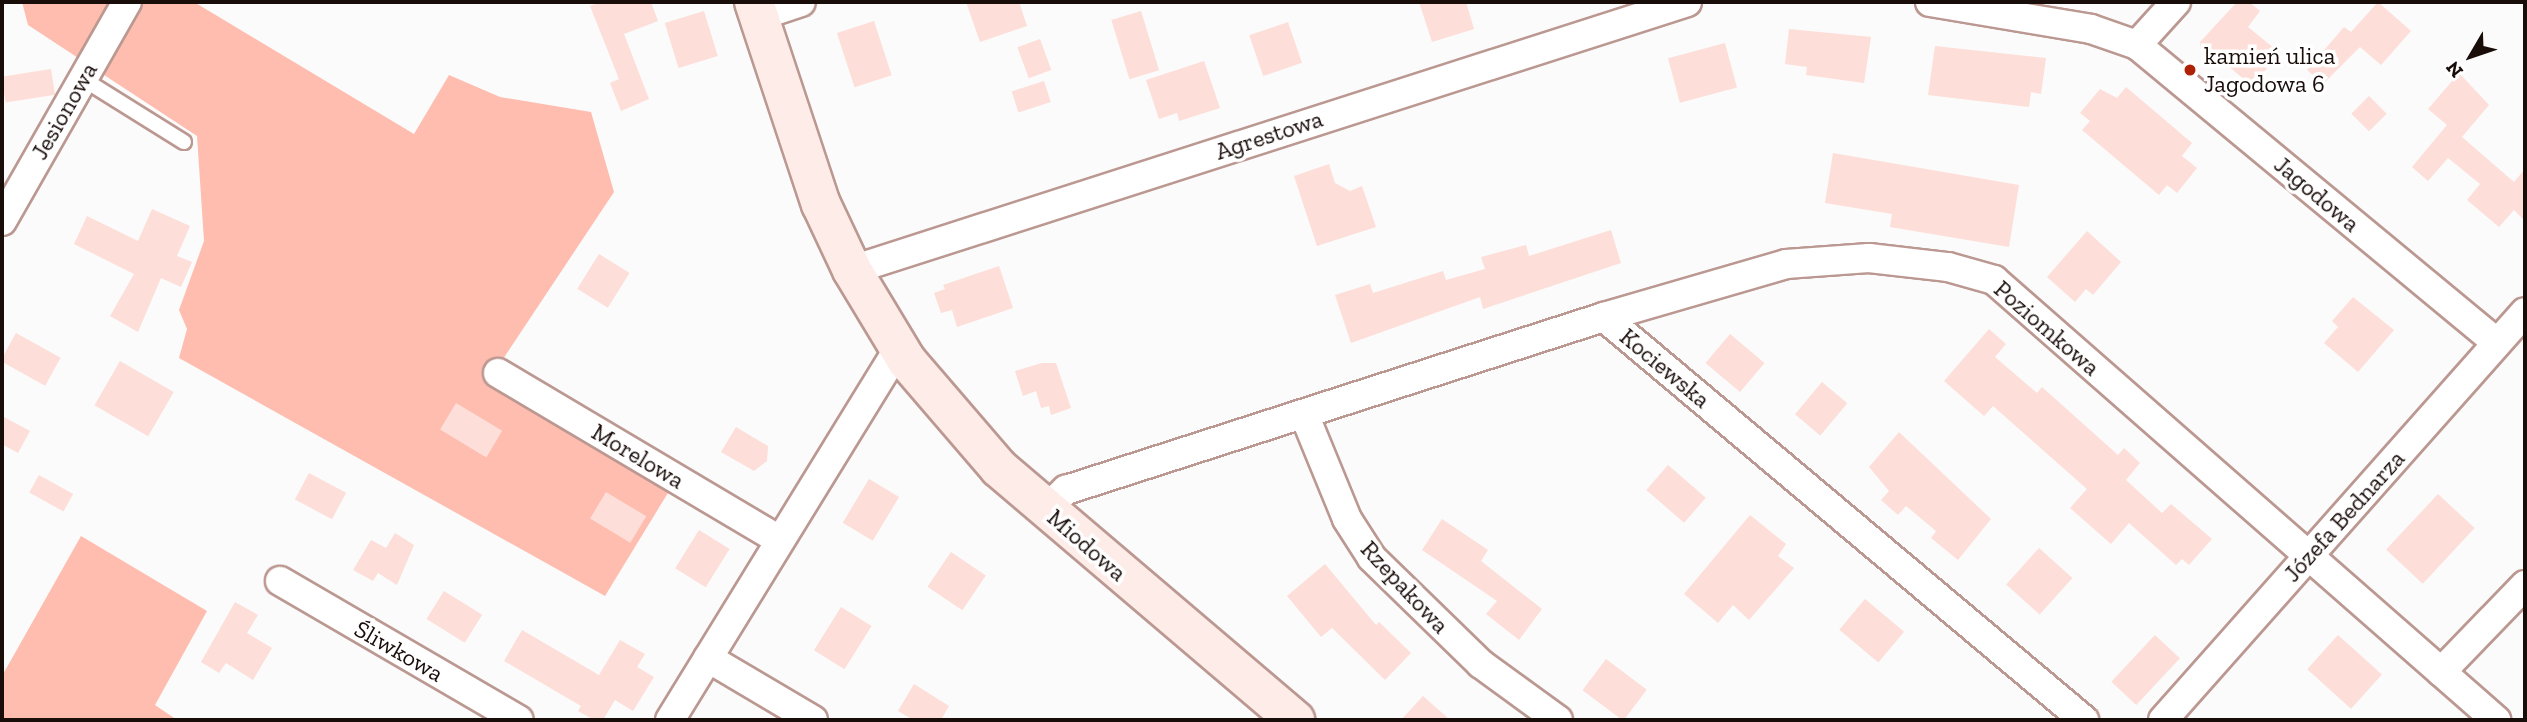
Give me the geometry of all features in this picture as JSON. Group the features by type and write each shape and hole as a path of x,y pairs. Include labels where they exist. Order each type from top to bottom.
{"main road":[{"name":"Miodowa","path":"756,9 821,204 852,270 898,349 950,415 1045,509 1295,720"}],"street":[{"name":"Jesionowa","path":"2,220 127,2"},
{"path":"756,9 801,2"},
{"name":"Agrestowa","path":"852,270 1687,2"},
{"path":"1930,2 2091,29 2137,45 2176,2"},
{"name":"Jagodowa","path":"2137,45 2497,343"},
{"name":"Poziomkowa","path":"1604,317 1786,264 1869,258 1974,272 1994,280 2496,720"},
{"name":"Józefa Bednarza","path":"2163,720 2525,312"},
{"name":"Kociewska","path":"1045,509 1066,489 1604,317 2084,720"},
{"path":"670,720 778,538 898,349"},
{"name":"Morelowa","path":"498,373 778,538"},
{"name":"Rzepakowa","path":"1304,414 1348,519 1372,558 1481,664 1558,720"},
{"name":"Śliwkowa","path":"280,581 519,720"},
{"path":"2441,672 2525,586"},
{"path":"708,658 813,720"}],"lane":[{"path":"83,79 184,142"}],"shaded area":[{"path":"22,2 194,2 414,134 449,75 500,97 591,112 614,192 503,359 685,465 605,596 179,358 187,329 179,310 204,241 197,136 28,25"},
{"path":"81,536 207,611 155,705 177,720 2,720 2,676"}],"building":[{"path":"601,2 651,2 658,21 624,34 649,99 621,111 610,83 619,79 590,6"},
{"path":"966,2 1019,2 1027,26 980,42"},
{"path":"1419,2 1466,2 1474,29 1432,42"},
{"path":"2237,2 2249,2 2260,11 2248,27 2280,53 2252,86 2215,55 2201,51 2200,42"},
{"path":"2378,2 2411,31 2381,65 2360,47 2323,84 2307,70 2344,27 2351,32"},
{"path":"704,11 718,56 679,68 665,23"},
{"path":"1141,11 1159,70 1129,79 1111,20"},
{"path":"874,21 892,75 855,87 837,33"},
{"path":"1288,22 1302,63 1263,76 1249,35"},
{"path":"1789,29 1871,37 1864,83 1806,75 1807,67 1785,64"},
{"path":"1040,39 1051,70 1029,78 1017,47"},
{"path":"1725,43 1737,87 1680,103 1668,58"},
{"path":"1935,46 2046,58 2041,94 2031,92 2029,107 1928,95"},
{"path":"1204,61 1220,108 1179,121 1177,113 1159,119 1146,80"},
{"path":"51,69 55,95 6,103 2,77"},
{"path":"2459,73 2489,105 2462,137 2514,182 2525,169 2525,221 2514,210 2499,227 2467,200 2480,184 2448,158 2428,181 2412,167 2447,125 2428,109"},
{"path":"1044,81 1051,102 1018,112 1012,92"},
{"path":"2126,87 2192,143 2182,156 2197,168 2177,193 2167,185 2159,195 2082,130 2090,121 2080,113 2100,89 2117,98"},
{"path":"2369,96 2387,114 2369,131 2351,114"},
{"path":"1833,153 2019,185 2009,247 1890,227 1892,214 1825,203"},
{"path":"1329,164 1335,183 1350,191 1362,186 1376,227 1317,246 1294,176"},
{"path":"152,209 190,226 177,256 192,262 181,287 161,278 138,332 110,316 134,274 74,244 87,216 138,241"},
{"path":"1611,230 1621,263 1483,309 1480,297 1351,343 1335,295 1370,284 1373,293 1443,271 1446,280 1485,269 1481,257 1526,245 1529,256"},
{"path":"2087,231 2121,262 2093,295 2086,289 2075,302 2047,277"},
{"path":"599,254 630,273 608,308 577,289"},
{"path":"999,266 1013,308 957,327 952,310 941,313 934,293 945,289 943,285"},
{"path":"2353,297 2394,330 2358,372 2324,343 2338,327 2332,321"},
{"path":"1989,329 2006,344 1995,357 2037,393 2042,387 2118,455 2124,448 2140,463 2126,480 2162,513 2171,504 2212,539 2189,565 2182,559 2176,565 2129,523 2111,544 2070,508 2087,489 1993,406 1984,416 1944,381"},
{"path":"16,333 61,358 45,386 2,362"},
{"path":"1730,334 1764,363 1740,392 1706,363"},
{"path":"120,361 174,392 148,436 94,405"},
{"path":"1042,363 1056,363 1071,408 1051,415 1049,406 1041,408 1036,391 1023,396 1015,371"},
{"path":"1822,382 1847,403 1820,435 1795,414"},
{"path":"456,403 502,431 486,457 440,430"},
{"path":"2,416 30,431 18,453 2,444"},
{"path":"736,427 768,446 767,461 754,471 721,452"},
{"path":"1899,432 1991,519 1958,560 1931,538 1936,531 1906,506 1898,515 1881,500 1889,491 1869,467"},
{"path":"1668,465 1706,498 1684,523 1646,490"},
{"path":"309,473 346,493 332,519 295,499"},
{"path":"39,475 73,494 63,511 29,492"},
{"path":"869,479 899,497 873,541 843,523"},
{"path":"606,492 646,516 630,543 590,519"},
{"path":"2438,494 2475,528 2423,584 2386,550"},
{"path":"1750,515 1786,544 1778,556 1794,568 1749,620 1733,605 1718,623 1684,594"},
{"path":"1442,519 1488,550 1481,561 1542,609 1519,640 1486,614 1497,601 1422,550"},
{"path":"699,530 730,549 706,587 675,568"},
{"path":"395,533 414,545 397,585 378,573 373,581 353,570 371,540 386,548"},
{"path":"2039,548 2072,578 2040,615 2006,584"},
{"path":"951,552 986,575 962,610 928,587"},
{"path":"1325,564 1376,625 1379,622 1411,653 1385,680 1332,628 1321,637 1287,596"},
{"path":"444,591 482,615 465,643 427,619"},
{"path":"1865,599 1904,632 1878,662 1839,630"},
{"path":"235,602 258,615 247,633 272,648 253,680 226,663 219,673 201,662"},
{"path":"841,607 872,626 845,669 814,650"},
{"path":"522,630 599,675 620,640 645,654 637,667 654,677 633,711 615,700 603,720 594,720 578,711 581,706 504,661"},
{"path":"2155,635 2180,658 2136,705 2111,682"},
{"path":"2338,635 2382,674 2351,709 2307,669"},
{"path":"1606,659 1647,690 1624,720 1583,690"},
{"path":"914,684 949,706 941,720 913,720 898,711"},
{"path":"1423,696 1450,720 1401,720"}],"place":[{"name":"kamień ulica Jagodowa 6","path":"2190,70"}]}
